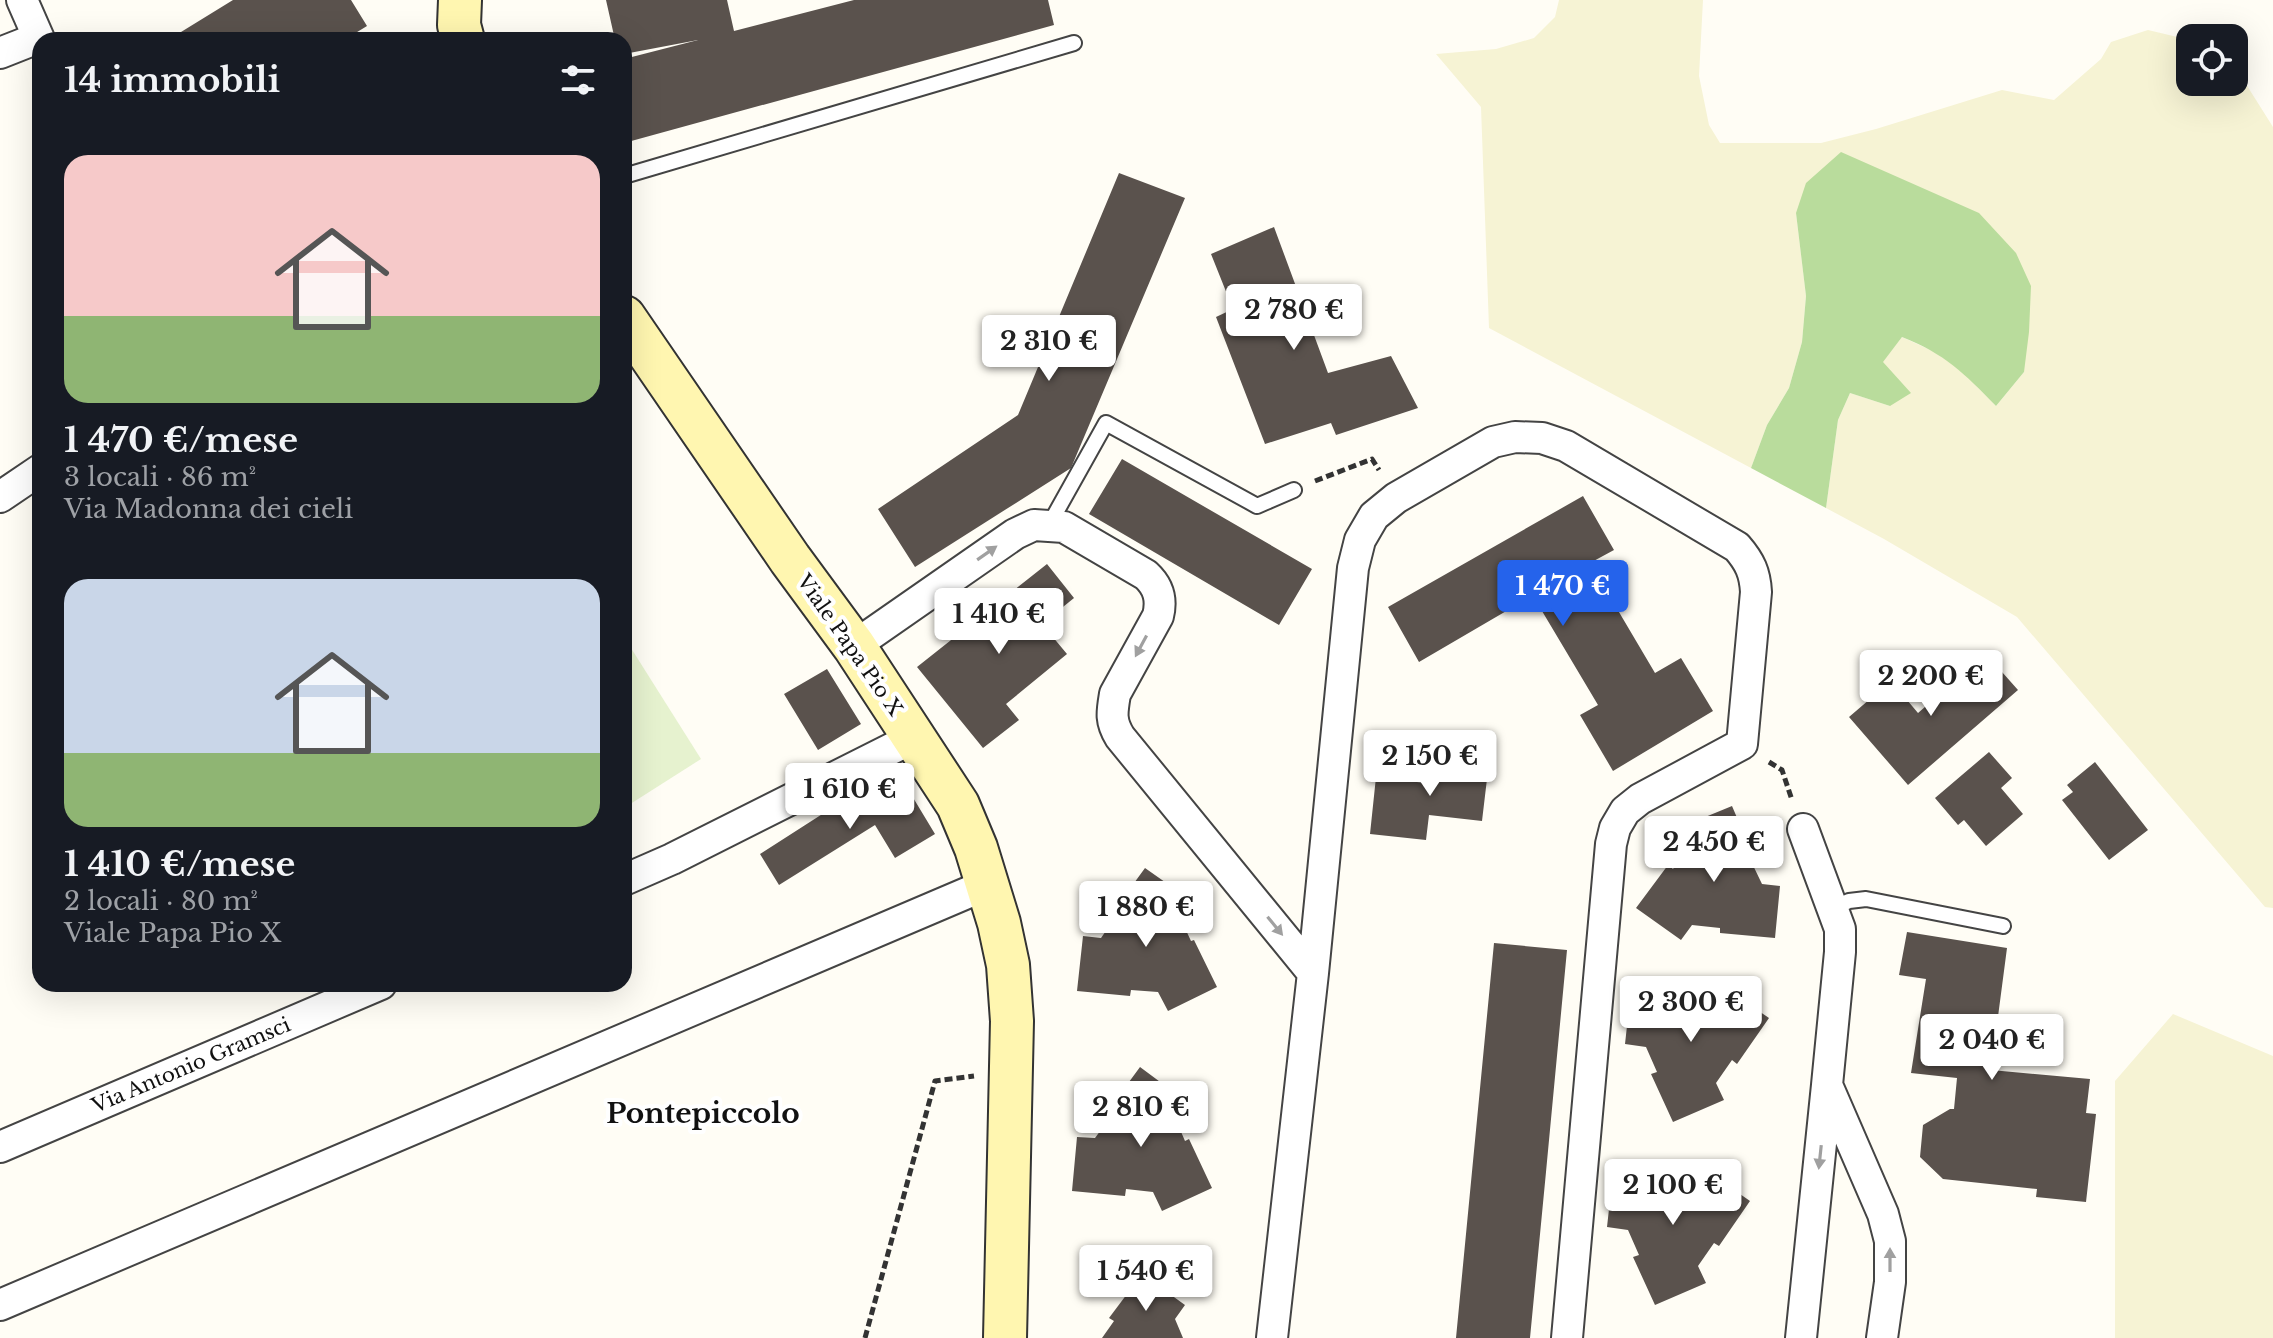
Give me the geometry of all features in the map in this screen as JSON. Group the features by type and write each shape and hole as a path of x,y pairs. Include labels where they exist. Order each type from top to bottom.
{"street":[{"path":"22,0 36,32"},
{"path":"460,0 461,32"},
{"path":"0,53 32,42"},
{"name":"Viale Papa Pio X","path":"632,329 790,559 854,646 958,805 988,884 1008,965 1012,1021 1005,1338"},
{"path":"1272,1338 1313,973 1353,568 1360,540 1374,516 1396,498 1493,442 1515,437 1542,438 1566,446 1737,547 1755,574 1742,744 1640,799 1625,811 1615,828 1567,1338"},
{"path":"0,497 32,475"},
{"path":"854,646 1015,534 1034,525 1064,527 1146,575 1154,582 1160,605 1158,616 1115,694 1113,725 1313,973"},
{"path":"632,876 913,738"},
{"path":"1801,1338 1840,952 1840,929 1803,829"},
{"path":"0,1305 988,884"},
{"name":"Via Antonio Gramsci","path":"0,1147 362,992"},
{"path":"1827,1085 1883,1214 1890,1241 1890,1282 1882,1338"}],"lane":[{"path":"632,174 1074,43"},
{"path":"1049,525 1106,423 1257,506 1294,490"},
{"path":"1833,908 1849,901 1866,899 2003,926"}],"path":[{"path":"1294,490 1372,459 1396,498"},
{"path":"1742,744 1782,770 1803,829"},
{"path":"865,1338 935,1081 1011,1070"}],"shaded area":[{"path":"1559,0 1703,0 1699,76 1709,125 1720,143 1821,143 2002,90 2054,100 2101,59 2111,42 2148,30 2176,37 2176,96 2248,96 2248,87 2273,127 2273,908 2265,907 2017,617 1826,508 1838,420 1850,393 1890,406 1882,362 1902,337 1937,353 1962,371 1996,406 2024,372 1796,213 1806,296 1802,342 1789,388 1767,425 1751,468 1489,328 1481,107 1436,54 1496,49 1534,38 1555,17"},
{"path":"2173,1014 2273,1056 2273,1338 2115,1338 2115,1081"}],"green space":[{"path":"1841,152 1979,213 2016,253 2031,286 2024,372 1996,406 1953,366 1930,350 1902,337 1883,362 1911,393 1890,406 1850,393 1838,420 1826,508 1751,468 1767,425 1789,388 1802,342 1806,296 1796,213 1806,183"},
{"path":"632,650 701,759 632,803"}],"building":[{"path":"233,0 351,0 367,26 357,32 181,32"},
{"path":"606,0 727,0 734,31 854,0 1048,0 1054,25 632,141 632,57 698,40 632,52 632,32 613,32"},
{"path":"1119,173 1185,198 1071,468 915,567 878,509 1018,415"},
{"path":"1274,227 1328,373 1391,356 1418,408 1336,435 1331,423 1265,444 1216,317 1233,309 1211,254"},
{"path":"1122,459 1312,569 1279,625 1089,514"},
{"path":"1583,496 1614,550 1590,563 1655,673 1681,658 1713,711 1613,771 1580,715 1598,705 1542,611 1548,607 1539,592 1419,662 1388,607"},
{"path":"1047,564 1074,598 1042,624 1067,654 1006,704 1019,720 983,748 917,667"},
{"path":"1986,654 2018,690 1908,785 1849,717 1891,681 1918,713"},
{"path":"827,669 861,724 818,750 784,694"},
{"path":"1989,752 2012,778 2001,788 2023,814 1986,846 1964,820 1958,825 1935,798"},
{"path":"1428,755 1489,762 1482,821 1429,815 1426,840 1370,834 1376,777 1425,783"},
{"path":"2095,762 2148,830 2109,860 2062,800 2073,792 2067,785"},
{"path":"866,786 876,803 906,786 935,834 895,858 875,825 779,885 760,854"},
{"path":"1732,806 1753,855 1749,857 1762,884 1780,886 1775,938 1720,933 1720,928 1692,925 1681,940 1636,908 1668,865 1673,869 1689,847 1681,827"},
{"path":"1145,868 1189,899 1178,913 1217,987 1168,1011 1158,992 1131,990 1130,996 1077,991 1083,936 1101,938 1117,915 1113,912"},
{"path":"1907,932 2007,948 1991,1070 2090,1079 2086,1113 2096,1114 2086,1202 2036,1197 2037,1189 1943,1179 1920,1157 1923,1125 1954,1109 1957,1078 1911,1073 1926,979 1899,975"},
{"path":"1494,943 1567,950 1546,1172 1530,1338 1456,1338"},
{"path":"1725,988 1769,1018 1737,1064 1732,1060 1716,1083 1724,1100 1673,1122 1651,1074 1657,1072 1646,1047 1625,1044 1631,990 1714,1002"},
{"path":"1140,1067 1183,1099 1173,1113 1212,1188 1162,1211 1153,1192 1126,1189 1125,1196 1072,1191 1077,1137 1095,1138 1112,1115 1107,1112"},
{"path":"1707,1171 1750,1201 1719,1246 1714,1243 1698,1266 1706,1283 1655,1305 1633,1257 1639,1255 1628,1230 1607,1227 1613,1173 1666,1178 1666,1183 1697,1185"},
{"path":"1142,1274 1185,1305 1175,1319 1183,1338 1102,1338 1114,1321 1109,1318"}],"district":[{"name":"Pontepiccolo","path":"703,1113"}]}
